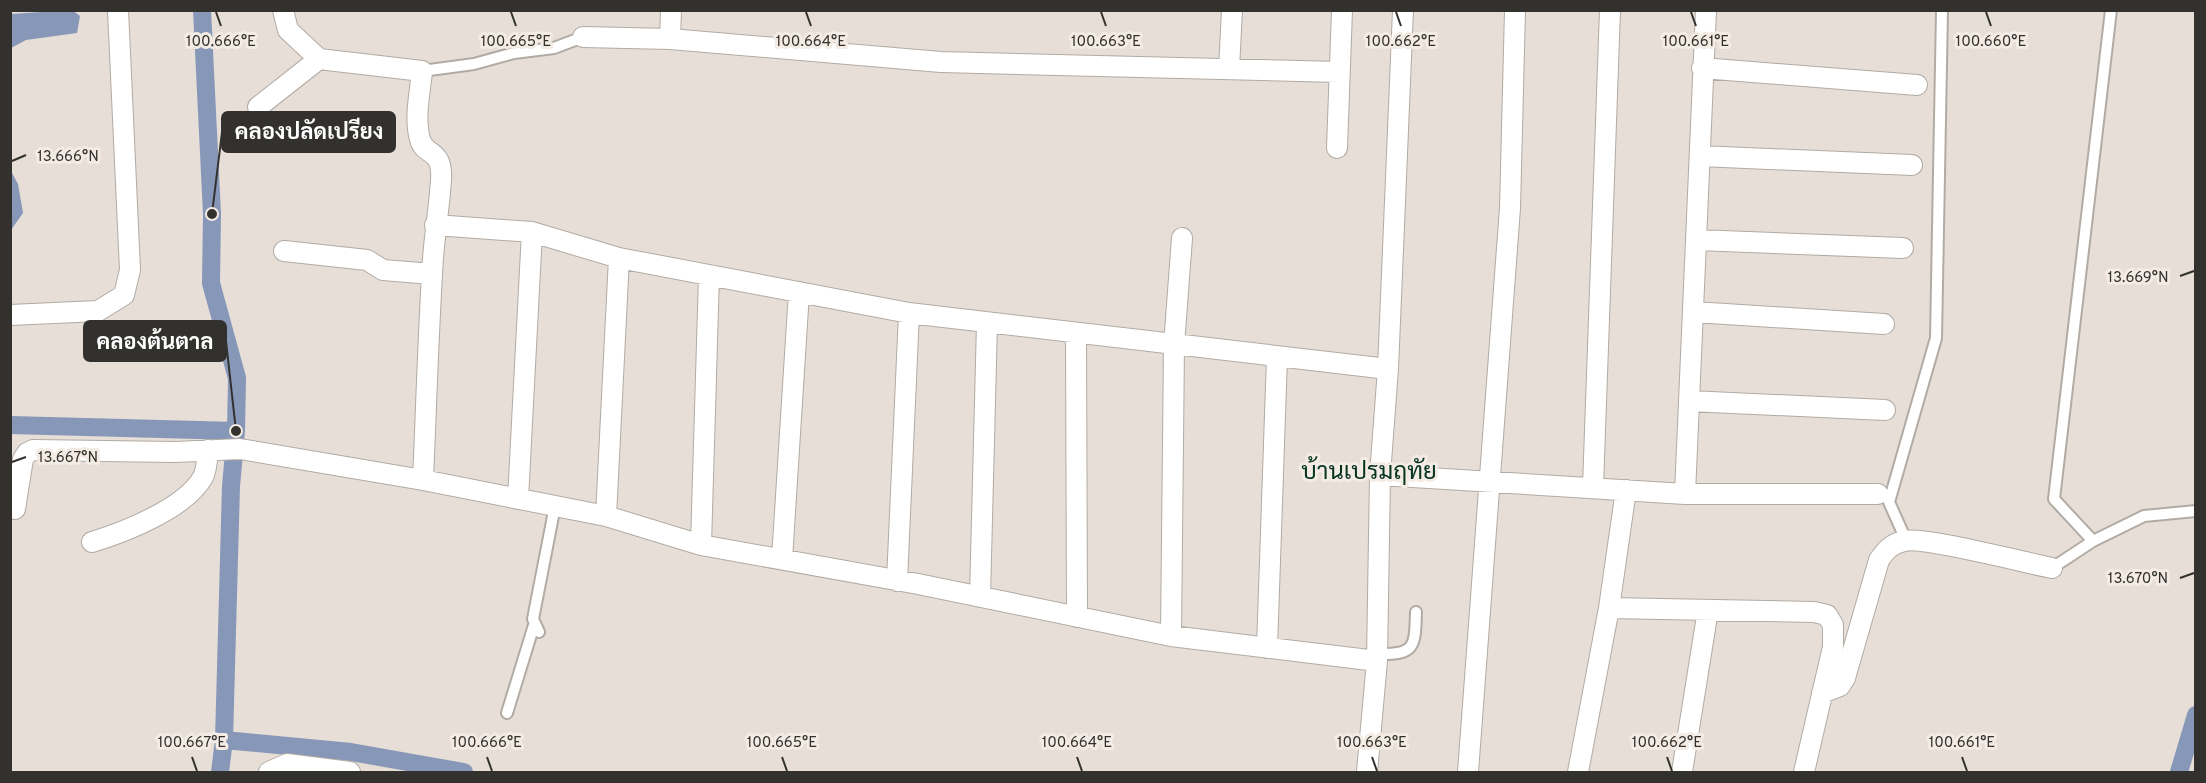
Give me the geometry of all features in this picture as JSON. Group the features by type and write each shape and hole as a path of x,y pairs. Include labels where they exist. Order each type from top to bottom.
{"street":[{"path":"10,315 98,310 124,295 130,270 118,10"},
{"path":"283,10 288,30 319,59 422,71 418,127 420,142 425,148 435,153 441,170 432,274 423,480"},
{"path":"670,39 671,10"},
{"path":"1229,69 1232,10"},
{"path":"1337,148 1342,10"},
{"path":"1367,772 1377,658 1380,475 1388,369 1403,10"},
{"path":"1468,772 1510,208 1515,10"},
{"path":"1593,488 1610,10"},
{"path":"1685,494 1706,10"},
{"path":"583,37 670,39 942,62 1339,72"},
{"path":"258,107 319,59"},
{"path":"1702,68 1917,85"},
{"path":"1700,156 1912,165"},
{"path":"435,225 532,232 619,258 909,313 1388,369"},
{"path":"518,499 532,232"},
{"path":"1171,636 1174,345 1182,238"},
{"path":"1697,240 1903,248"},
{"path":"284,251 367,260 383,270 432,274"},
{"path":"606,516 619,258"},
{"path":"701,545 709,275"},
{"path":"782,558 799,292"},
{"path":"1694,312 1884,324"},
{"path":"897,581 909,313"},
{"path":"980,597 987,323"},
{"path":"1076,333 1077,617"},
{"path":"1267,648 1277,357"},
{"path":"1689,401 1885,410"},
{"path":"92,542 120,533 181,502 223,449"},
{"path":"15,509 23,459 33,450 175,452 223,449 423,480 606,516 701,545 782,558 1171,636 1377,658"},
{"path":"1380,475 1685,494 1878,494"},
{"path":"1578,772 1609,608 1626,490"},
{"path":"1822,693 1840,686 1845,678 1879,560 1888,546 1906,540 2052,568"},
{"path":"1609,608 1814,612 1827,615 1833,625 1833,647 1804,772"},
{"path":"1682,772 1708,610"},
{"path":"269,772 287,764 350,772"}],"lane":[{"path":"1906,540 1889,502 1936,338 1942,10"},
{"path":"2093,541 2054,499 2111,10"},
{"path":"422,71 474,64 514,53 554,48 583,37"},
{"path":"507,713 537,629 555,506"},
{"path":"2052,568 2093,541 2144,516 2196,511"},
{"path":"1377,658 1397,655 1409,650 1415,640 1416,612"}],"water":[{"path":"72,10 80,16 77,33 26,40 11,48 11,14"},
{"path":"11,171 18,184 23,213 11,230"}],"waterway":[{"path":"202,10 212,214 211,283 237,378 236,431 231,486 224,740 220,772"},
{"path":"10,425 236,431"},
{"path":"2179,772 2196,715"},
{"path":"224,740 351,752 464,772"}],"place":[{"name":"คลองปลัดเปรียง","path":"212,214"},
{"name":"คลองต้นตาล","path":"236,431"}],"district":[{"name":"บ้านเปรมฤทัย","path":"1369,473"}]}
